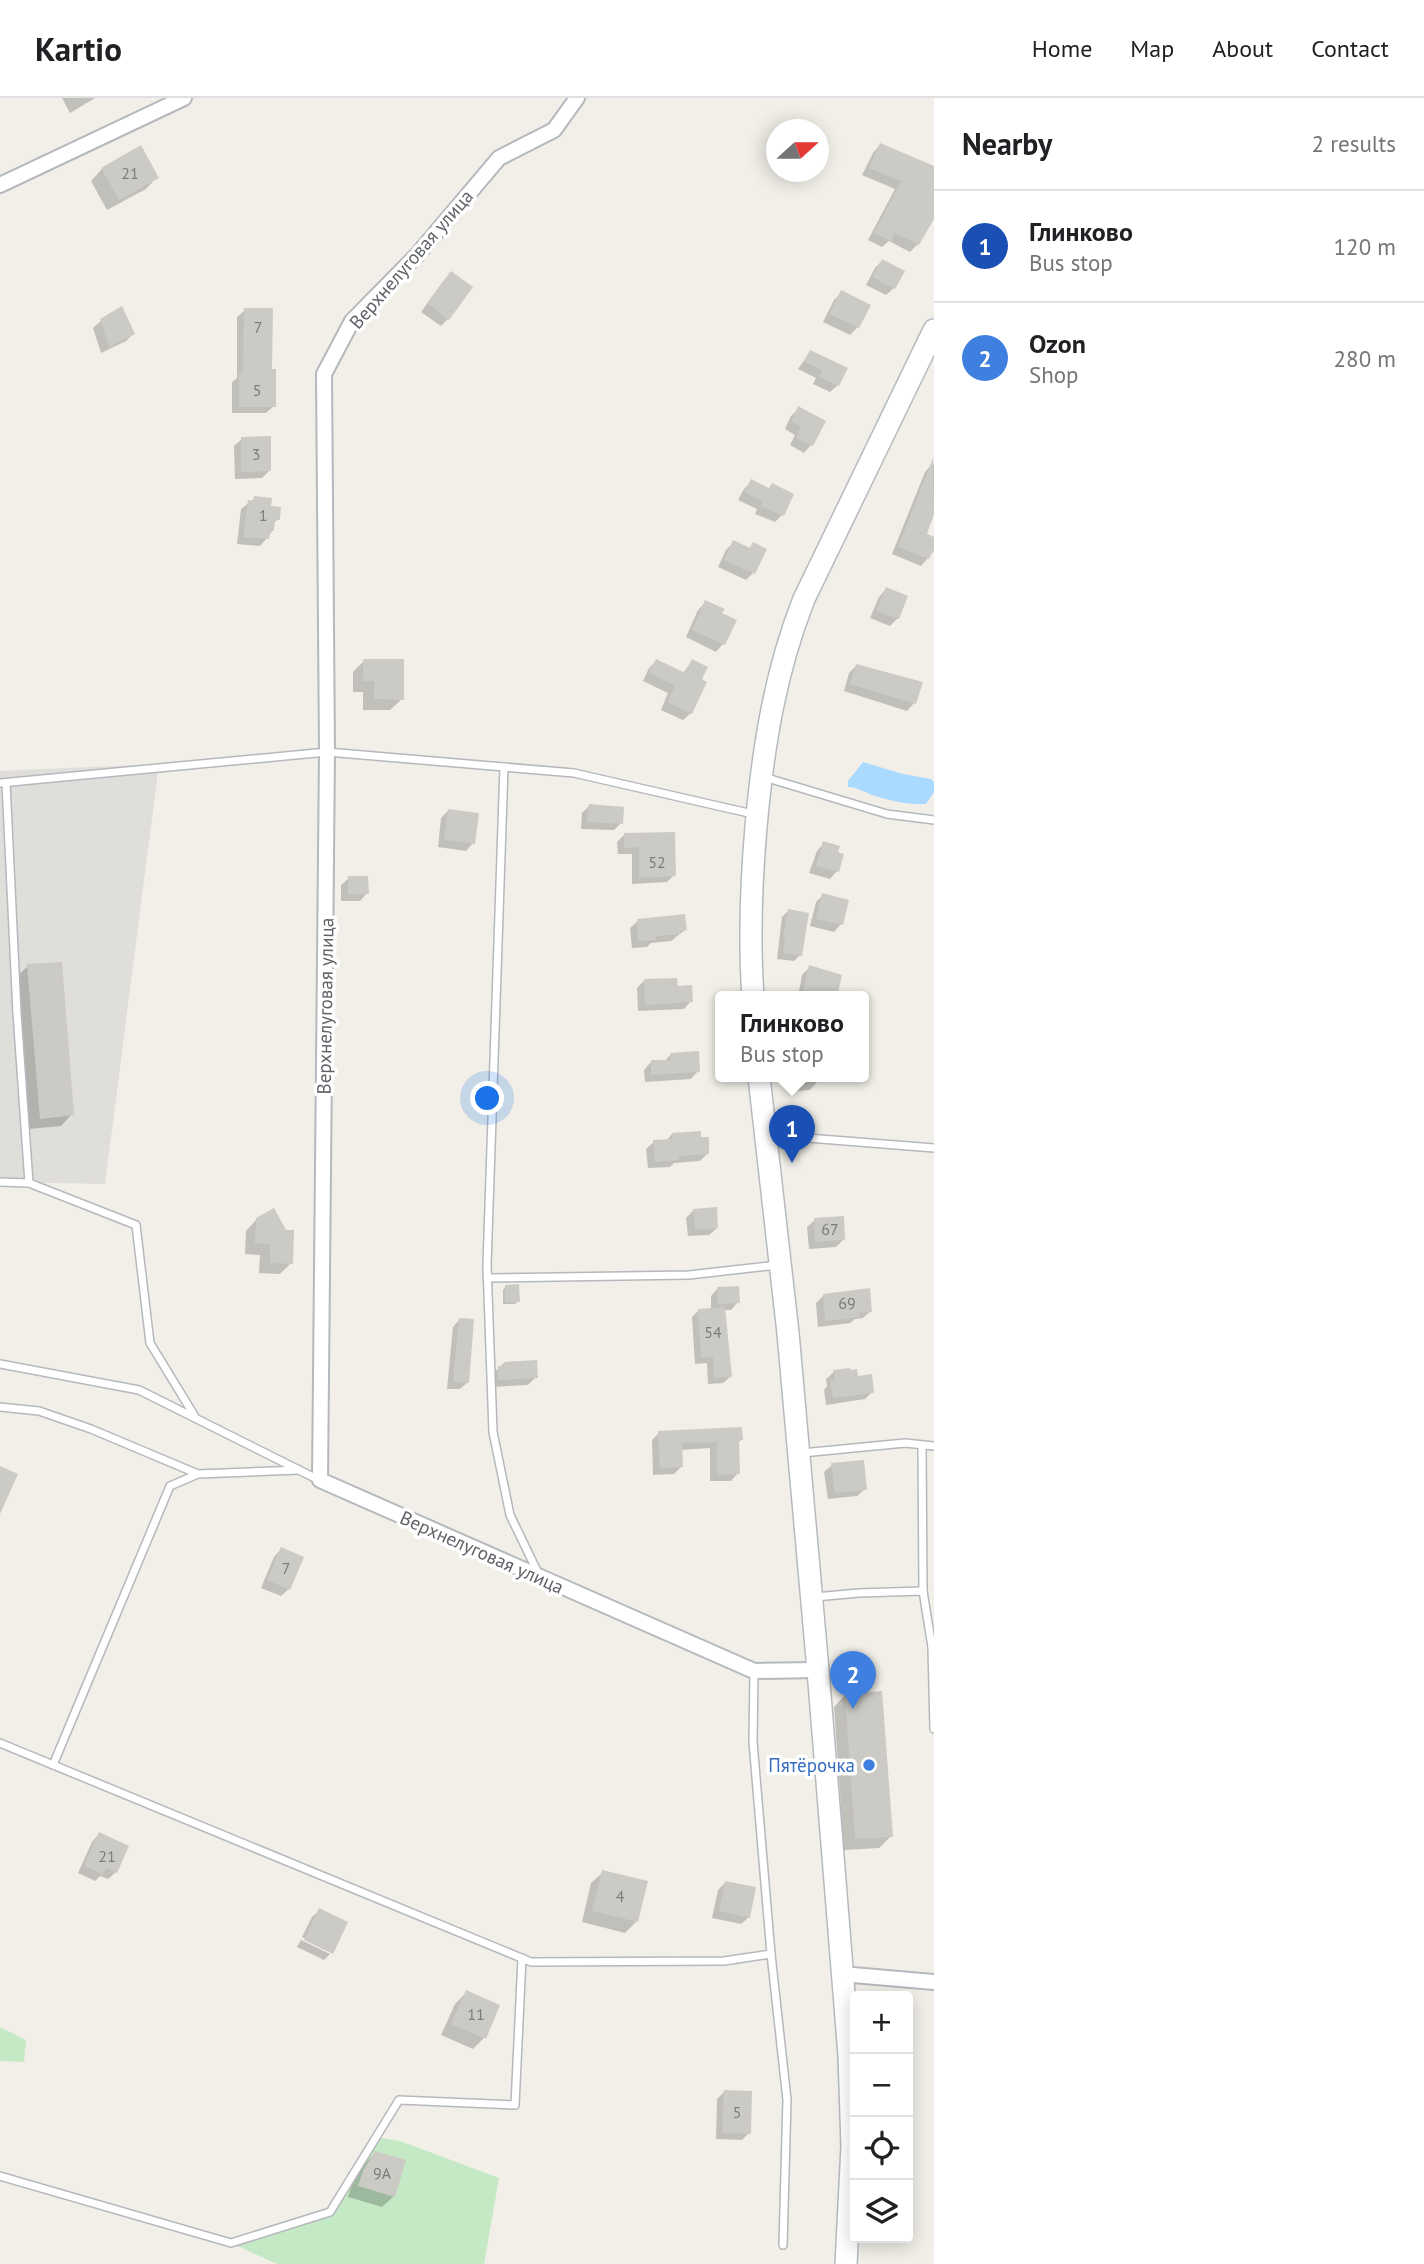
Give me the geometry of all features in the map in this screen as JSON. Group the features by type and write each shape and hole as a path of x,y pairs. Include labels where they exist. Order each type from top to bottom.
{"main road":[{"path":"753,991 750,960 752,891 760,776 770,714 788,640 804,599 934,330"},
{"path":"760,1082 788,1333 849,2055 852,2146 845,2264"}],"street":[{"path":"0,185 184,98"},
{"name":"Верхнелуговая улица","path":"577,98 554,130 499,158 417,255 352,321 324,374 327,752 320,1480 754,1671 818,1670"},
{"path":"841,1974 934,1982"}],"lane":[{"path":"29,1183 3,783 327,752 574,773 757,816"},
{"path":"504,767 487,1278 493,1432 510,1515 541,1577"},
{"path":"760,776 887,814 934,820"},
{"path":"766,1135 934,1148"},
{"path":"0,1182 29,1183 136,1225 150,1343 195,1418"},
{"path":"487,1278 689,1275 779,1265"},
{"path":"0,1364 139,1390 320,1480"},
{"path":"0,1407 39,1411 91,1429 198,1474"},
{"path":"798,1453 905,1443 934,1446"},
{"path":"922,1445 923,1591 933,1647 934,1728"},
{"path":"53,1765 170,1486 198,1474 298,1470"},
{"path":"811,1597 923,1591"},
{"path":"754,1671 753,1742 771,1954 787,2100 783,2245"},
{"path":"0,1743 531,1962 723,1961 771,1954"},
{"path":"0,2176 231,2243 330,2212 399,2100 515,2105 522,1958"}],"shaded area":[{"path":"159,764 105,1184 0,1182 0,771"}],"green space":[{"path":"0,2027 26,2040 24,2062 0,2061"},
{"path":"376,2137 400,2141 499,2178 484,2264 277,2264 231,2243 330,2212"}],"water":[{"path":"863,762 931,779 934,782 934,792 926,804 913,804 888,800 848,787 848,781"}],"building":[{"path":"880,143 934,166 934,219 919,245 895,233 891,241 874,233 901,181 869,168"},
{"path":"141,145 159,178 119,200 101,168"},
{"path":"882,259 905,271 895,289 872,277"},
{"path":"451,271 473,287 449,320 427,303"},
{"path":"841,290 871,305 859,328 829,314"},
{"path":"122,306 135,334 109,347 100,319"},
{"path":"244,308 273,308 272,369 276,369 276,407 239,407 239,373 243,373"},
{"path":"810,350 848,368 839,386 819,377 822,370 804,361"},
{"path":"798,406 826,421 813,446 796,438 801,427 791,421"},
{"path":"271,436 271,471 241,472 241,437"},
{"path":"933,458 934,514 927,534 934,537 934,550 929,559 898,547"},
{"path":"751,479 769,488 772,483 794,494 784,516 761,506 763,502 744,492"},
{"path":"254,496 272,498 271,506 281,507 280,520 275,519 274,531 270,531 269,539 243,537 248,500 253,501"},
{"path":"733,540 750,548 753,542 767,549 755,574 724,560"},
{"path":"886,587 908,596 899,619 876,611"},
{"path":"705,600 725,609 722,613 737,620 725,645 692,630"},
{"path":"363,659 404,659 404,700 374,699 374,681 363,681"},
{"path":"656,659 685,673 692,659 708,667 702,679 707,682 692,714 667,702 675,686 649,673"},
{"path":"856,664 923,682 916,704 850,684"},
{"path":"589,804 624,807 623,824 587,822"},
{"path":"448,809 479,813 475,844 444,840"},
{"path":"675,832 676,876 639,878 639,847 624,848 624,833"},
{"path":"823,841 840,846 838,852 844,854 839,872 816,866"},
{"path":"348,876 368,876 369,894 348,894"},
{"path":"822,893 849,900 843,925 816,919"},
{"path":"788,909 809,913 802,956 783,953"},
{"path":"685,914 687,930 680,931 680,934 656,936 656,940 638,941 637,919"},
{"path":"62,962 74,1115 40,1119 27,964"},
{"path":"809,965 842,975 838,991 803,991"},
{"path":"677,978 678,986 692,985 693,1002 645,1005 644,979"},
{"path":"699,1051 700,1072 651,1075 651,1060 671,1060 670,1053"},
{"path":"701,1131 701,1137 709,1137 709,1154 679,1156 679,1160 655,1162 653,1140 672,1139 672,1133"},
{"path":"717,1207 718,1228 695,1230 693,1209"},
{"path":"274,1208 286,1230 294,1230 293,1264 270,1263 270,1244 255,1243 256,1218"},
{"path":"844,1216 845,1240 815,1242 814,1218"},
{"path":"519,1284 520,1302 505,1302 505,1285"},
{"path":"739,1286 740,1303 718,1304 717,1287"},
{"path":"870,1288 872,1312 859,1313 860,1317 825,1321 823,1294"},
{"path":"725,1307 732,1377 714,1378 713,1357 701,1358 698,1309"},
{"path":"459,1318 474,1319 469,1383 453,1382"},
{"path":"537,1360 538,1378 498,1380 498,1366 504,1366 504,1362"},
{"path":"857,1369 858,1376 872,1374 874,1393 833,1398 830,1381 835,1380 833,1370"},
{"path":"742,1427 743,1440 739,1440 740,1474 717,1475 717,1442 682,1443 683,1467 660,1468 658,1431"},
{"path":"864,1460 867,1490 835,1493 831,1463"},
{"path":"0,1466 18,1474 0,1514"},
{"path":"281,1547 304,1557 290,1590 267,1580"},
{"name":"Пятёрочка","path":"882,1691 893,1837 855,1839 845,1694"},
{"path":"99,1832 129,1846 117,1873 106,1868 103,1875 84,1865"},
{"path":"602,1870 648,1881 638,1922 592,1911"},
{"path":"725,1881 756,1887 750,1918 719,1911"},
{"path":"319,1908 348,1922 333,1954 304,1940"},
{"path":"466,1990 500,2005 486,2039 451,2024"},
{"path":"724,2090 752,2091 751,2134 722,2133"},
{"path":"375,2151 406,2160 395,2197 358,2186"}],"place":[{"name":"Глинково","path":"792,1163"},
{"name":"Ozon","path":"853,1709"},
{"name":"Пятёрочка","path":"869,1765"}]}
